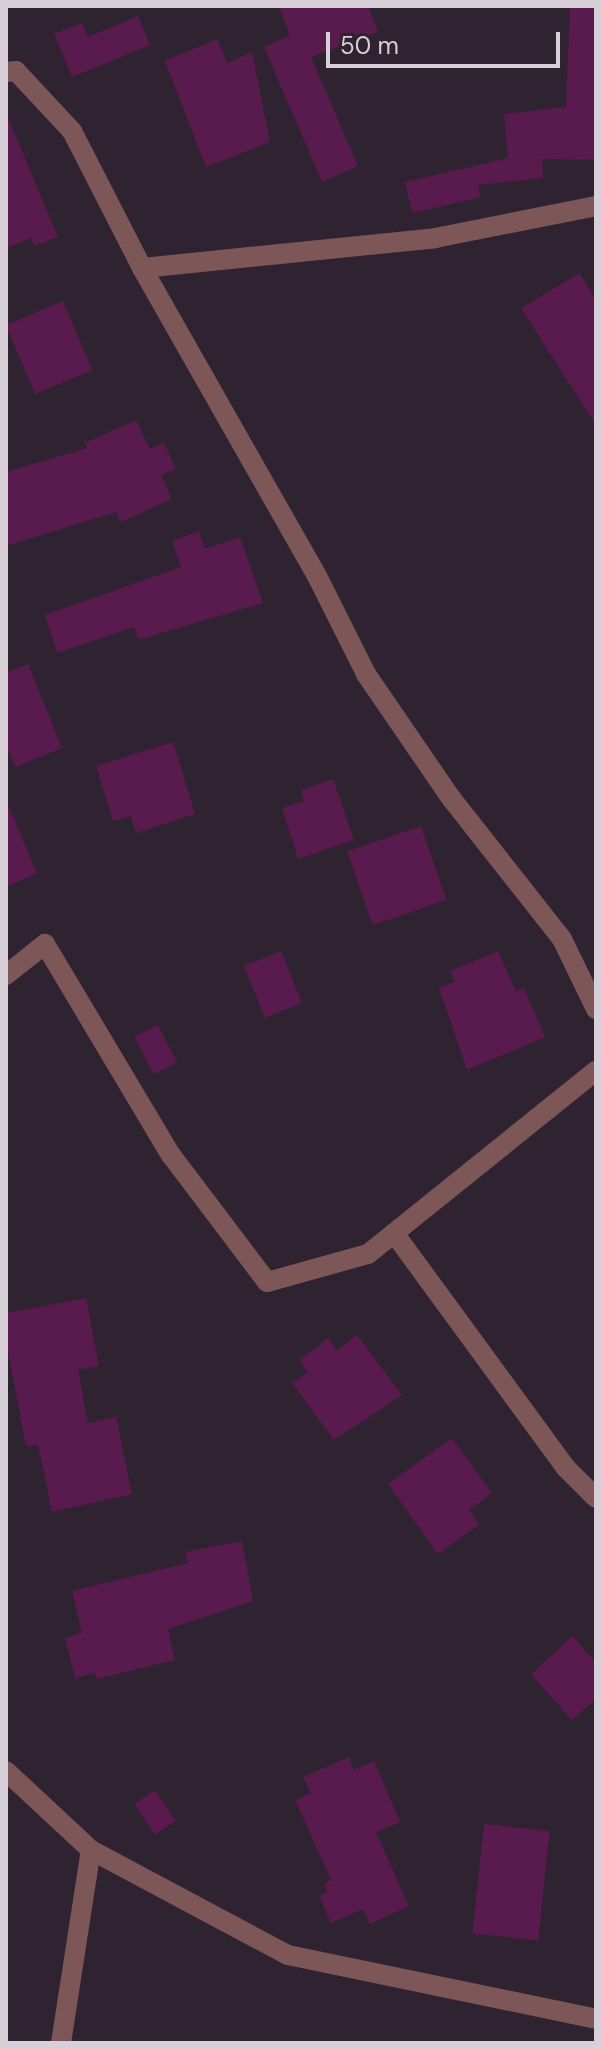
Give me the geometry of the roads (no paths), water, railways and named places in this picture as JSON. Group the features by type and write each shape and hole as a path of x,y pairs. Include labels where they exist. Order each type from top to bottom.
{"street":[{"path":"6,72 16,71 72,131 142,268 317,576 366,674 451,798 562,939 596,1009"},
{"path":"142,268 435,238 596,206"},
{"path":"6,975 45,944 171,1155 267,1282 368,1254 596,1071"},
{"path":"394,1233 566,1468 596,1498"},
{"path":"6,1771 91,1850 288,1955 596,2019"},
{"path":"61,2043 91,1850"}]}
